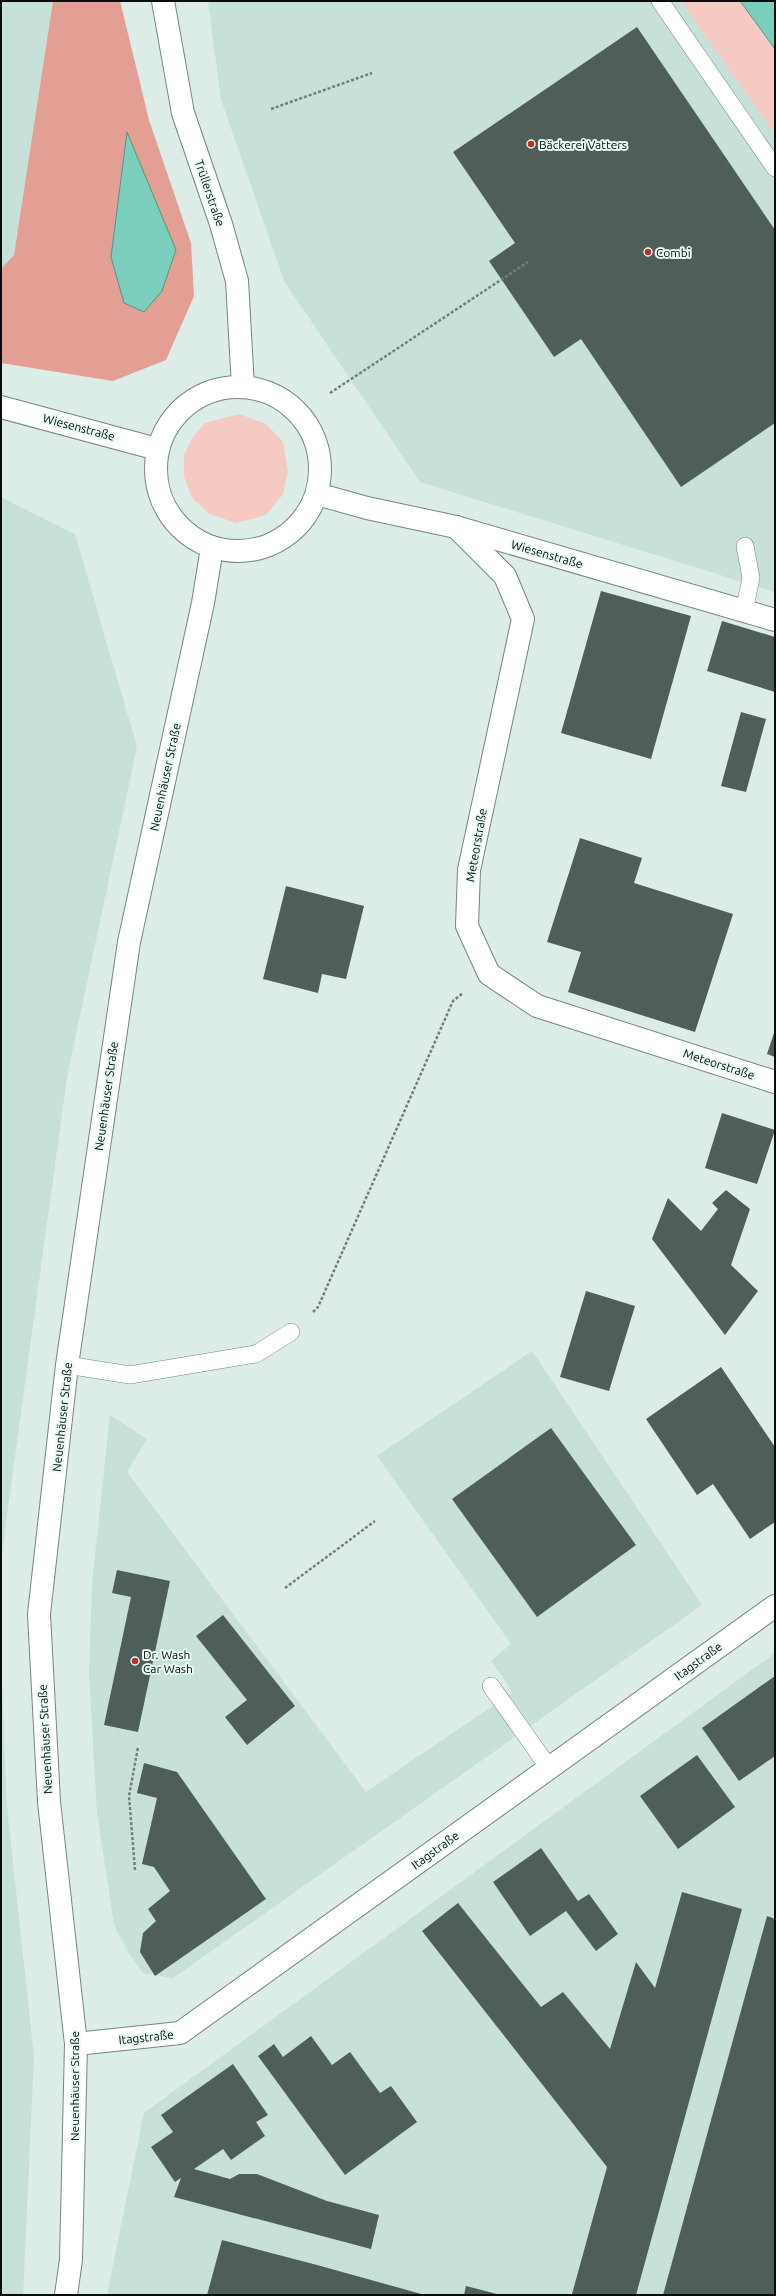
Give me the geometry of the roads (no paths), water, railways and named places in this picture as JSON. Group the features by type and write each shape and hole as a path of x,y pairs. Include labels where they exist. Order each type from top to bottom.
{"street":[{"name":"Trüllerstraße","path":"163,1 182,113 221,224 237,281 243,387"},
{"path":"243,387 267,392 289,404 306,422 317,445 320,469 317,494 305,517 292,531 264,548 238,552 212,548 190,537 176,524 159,498 155,473 157,449 169,422 189,402 215,389 243,387"},
{"name":"Wiesenstraße","path":"1,407 157,449"},
{"name":"Wiesenstraße","path":"317,494 367,508 456,527 775,620"},
{"name":"Meteorstraße","path":"456,527 505,576 523,619 469,870 467,926 489,974 537,1006 775,1082"},
{"name":"Neuenhäuser Straße","path":"66,2295 71,2260 76,2044 48,1802 40,1614 67,1365 129,942 203,603 212,548"},
{"name":"Itagstraße","path":"76,2044 180,2033 775,1606"}],"lane":[{"path":"660,1 775,168"},
{"path":"744,611 751,578 745,546"},
{"path":"67,1365 130,1375 256,1354 291,1332"},
{"path":"491,1686 549,1768"}],"place":[{"name":"Bäckerei Vatters","path":"531,144"},
{"name":"Combi","path":"648,252"},
{"name":"Dr. Wash Car Wash","path":"135,1661"}]}
